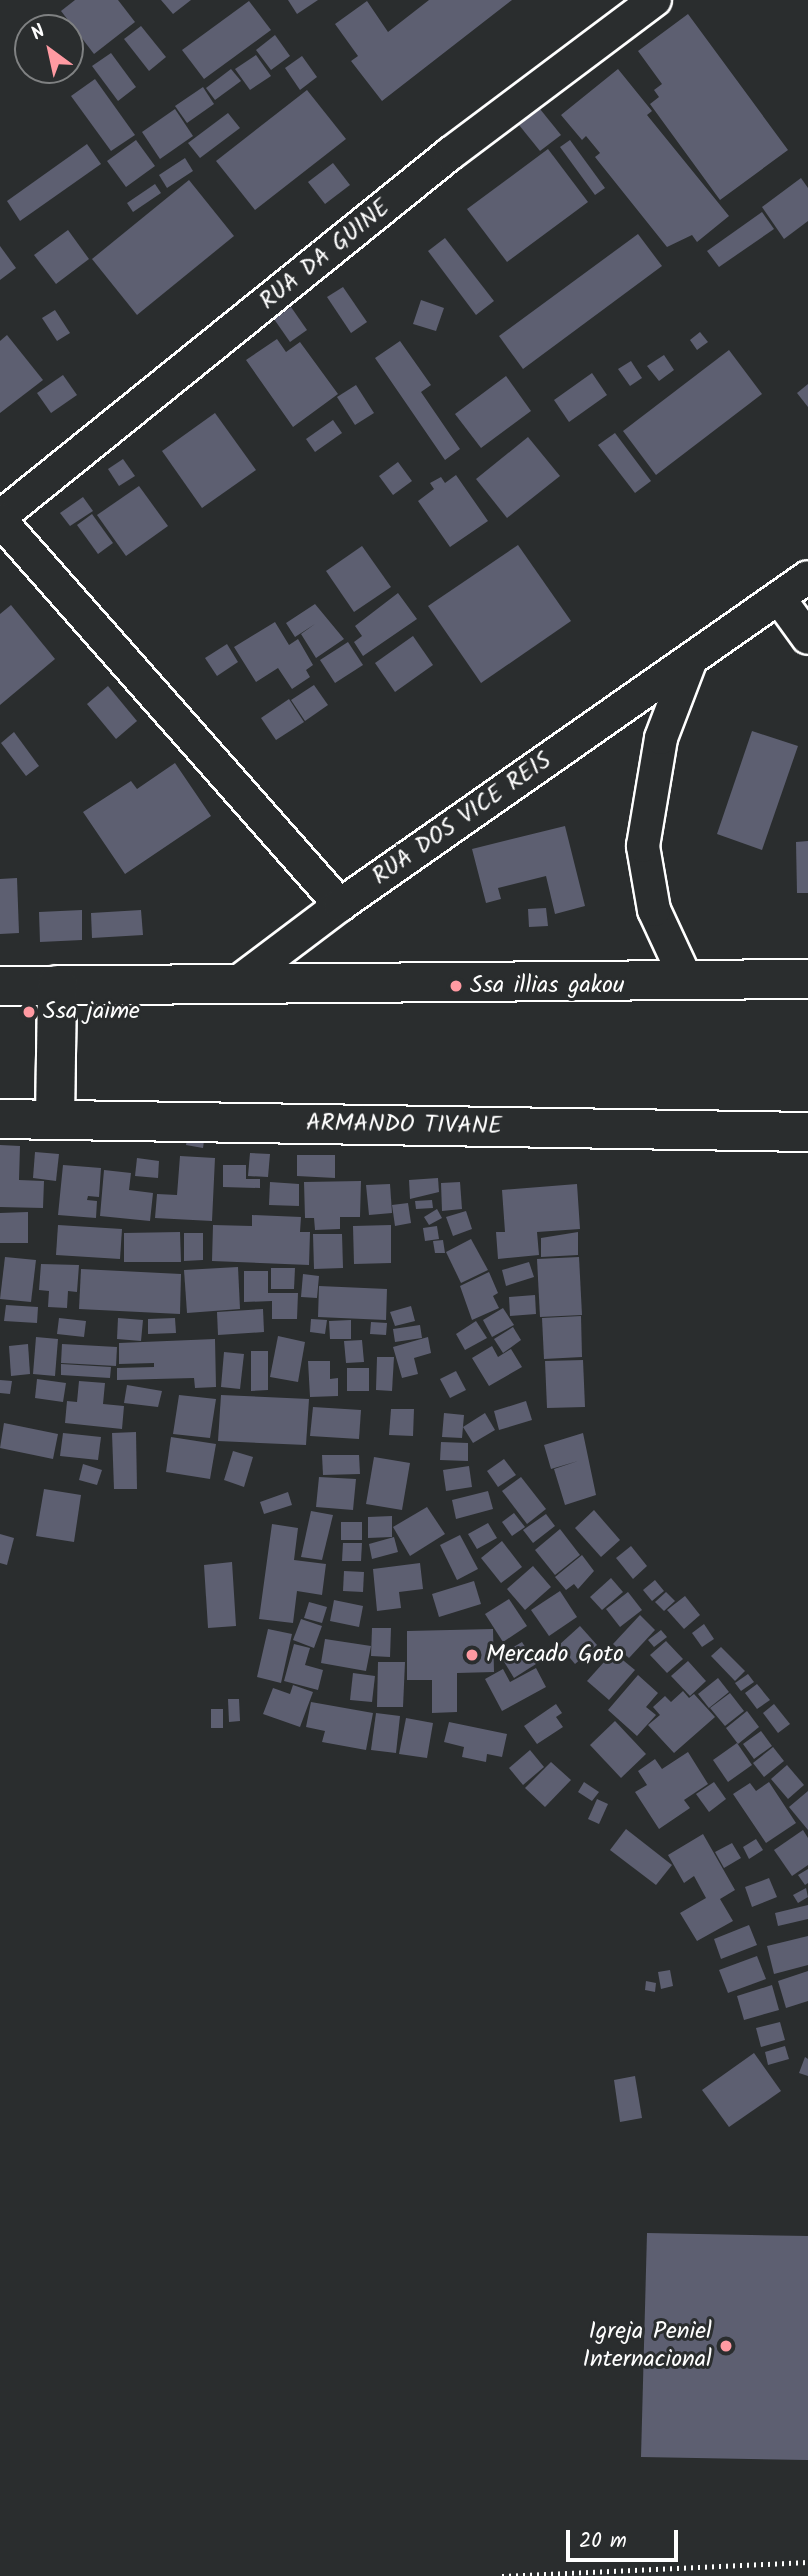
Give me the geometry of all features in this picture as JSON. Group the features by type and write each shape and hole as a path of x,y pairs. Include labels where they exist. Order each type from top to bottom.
{"street":[{"name":"RUA DA GUINE","path":"0,519 451,153 655,0"},
{"path":"0,519 340,905"},
{"name":"RUA DOS VICE REIS","path":"238,982 340,905 808,577"},
{"path":"779,598 808,638"},
{"path":"687,981 654,910 643,846 661,738 690,662"},
{"path":"0,986 808,979"},
{"path":"55,1118 57,985"},
{"name":"ARMANDO TIVANE","path":"0,1119 808,1132"}],"path":[{"path":"502,2576 808,2562"}],"building":[{"path":"75,0 118,0 135,22 94,54 84,41 84,14 63,14 61,11"},
{"path":"161,0 191,0 173,14"},
{"path":"288,0 318,0 297,14"},
{"path":"429,0 512,0 382,101 351,61 358,56 335,24 367,1 388,32"},
{"path":"249,1 271,30 204,79 182,50"},
{"path":"688,14 788,150 720,200 650,104 659,97 654,90 662,84 638,51"},
{"path":"141,26 166,57 149,71 124,39"},
{"path":"275,35 290,56 271,70 256,50"},
{"path":"111,53 136,87 118,101 92,66"},
{"path":"256,55 271,76 250,90 235,69"},
{"path":"302,56 317,77 300,90 285,68"},
{"path":"231,69 241,81 215,100 206,88"},
{"path":"618,69 652,111 647,115 729,216 697,242 692,235 667,247 595,157 600,153 586,136 582,140 561,115"},
{"path":"95,79 135,135 111,151 71,96"},
{"path":"203,87 214,104 187,123 175,106"},
{"path":"307,90 346,139 255,210 216,161"},
{"path":"175,109 193,136 160,159 142,132"},
{"path":"540,109 561,135 540,151 519,125"},
{"path":"228,113 240,128 200,158 188,143"},
{"path":"136,140 155,166 126,187 107,161"},
{"path":"570,140 605,188 595,195 560,147"},
{"path":"87,144 101,164 20,221 7,201"},
{"path":"548,149 588,202 507,262 467,209"},
{"path":"185,158 193,171 167,188 159,175"},
{"path":"333,163 350,185 325,204 308,182"},
{"path":"801,178 808,188 808,221 784,239 762,207"},
{"path":"189,180 234,236 137,315 92,259"},
{"path":"155,184 161,193 133,212 127,203"},
{"path":"762,212 774,229 719,267 707,251"},
{"path":"68,230 89,259 56,284 34,255"},
{"path":"638,234 662,266 523,369 499,336"},
{"path":"445,238 494,301 476,315 428,251"},
{"path":"0,246 16,268 0,280"},
{"path":"343,287 367,322 351,333 327,297"},
{"path":"421,300 444,308 436,331 413,324"},
{"path":"291,307 307,330 290,342 274,319"},
{"path":"55,310 70,333 57,341 42,318"},
{"path":"700,332 708,342 697,350 690,340"},
{"path":"7,335 43,380 0,413 0,341"},
{"path":"277,339 286,352 300,342 338,394 293,427 246,360"},
{"path":"400,341 431,385 421,392 460,449 445,460 375,358"},
{"path":"729,350 762,394 656,475 623,431"},
{"path":"664,355 674,370 659,381 647,366"},
{"path":"631,361 642,378 630,386 618,369"},
{"path":"592,373 607,395 569,422 554,400"},
{"path":"63,375 77,395 51,413 37,393"},
{"path":"506,376 531,411 481,448 455,414"},
{"path":"808,384 808,407 797,393"},
{"path":"356,385 374,413 355,425 337,397"},
{"path":"215,413 256,470 202,508 162,451"},
{"path":"333,420 342,433 315,452 306,439"},
{"path":"615,433 651,481 635,493 598,445"},
{"path":"528,437 560,476 507,518 476,479"},
{"path":"123,459 135,476 119,486 108,469"},
{"path":"398,462 412,481 393,495 379,476"},
{"path":"456,475 488,521 450,547 418,501 434,489 430,483 441,477 445,483"},
{"path":"139,486 168,526 126,556 97,515"},
{"path":"83,497 93,511 70,526 60,513"},
{"path":"92,514 113,543 98,554 77,525"},
{"path":"518,545 571,621 481,683 428,606"},
{"path":"362,546 391,587 354,612 326,571"},
{"path":"398,593 417,619 363,656 354,642 362,636 355,626"},
{"path":"315,604 344,639 316,658 301,634 315,624 295,637 286,623"},
{"path":"11,605 55,659 0,705 0,614"},
{"path":"275,622 289,645 298,639 313,665 306,670 310,677 292,689 278,668 256,682 234,647"},
{"path":"413,636 433,665 395,692 375,663"},
{"path":"348,642 363,665 335,683 320,660"},
{"path":"227,644 238,662 217,676 205,658"},
{"path":"314,685 328,705 305,721 291,700"},
{"path":"108,686 137,721 116,739 87,704"},
{"path":"289,699 304,722 276,740 261,718"},
{"path":"752,731 798,746 762,850 717,834"},
{"path":"14,732 39,766 26,776 1,743"},
{"path":"175,763 211,816 125,874 83,812 131,781 137,789"},
{"path":"565,826 585,906 555,914 546,876 498,888 501,899 486,903 472,849"},
{"path":"808,841 808,893 797,893 796,842"},
{"path":"17,878 19,933 0,934 0,879"},
{"path":"546,908 548,926 529,927 528,909"},
{"path":"82,910 82,940 40,942 39,912"},
{"path":"141,910 143,935 92,938 91,913"},
{"path":"190,1124 206,1127 203,1148 186,1145"},
{"path":"0,1145 20,1146 19,1180 44,1181 43,1208 0,1207"},
{"path":"35,1152 59,1154 56,1181 33,1178"},
{"path":"250,1153 270,1154 268,1177 248,1176"},
{"path":"297,1155 335,1155 335,1178 297,1176"},
{"path":"180,1156 215,1158 212,1221 155,1218 157,1194 177,1195"},
{"path":"137,1158 159,1161 158,1178 135,1176"},
{"path":"63,1165 101,1168 99,1197 88,1196 87,1200 97,1201 96,1218 58,1215"},
{"path":"223,1165 246,1165 246,1179 260,1179 260,1188 223,1187"},
{"path":"104,1170 131,1173 129,1190 153,1193 150,1221 100,1216"},
{"path":"438,1178 439,1192 410,1199 409,1180"},
{"path":"361,1181 360,1217 340,1217 340,1229 315,1230 314,1218 305,1218 304,1182"},
{"path":"270,1182 299,1184 299,1206 269,1205"},
{"path":"460,1182 462,1209 442,1211 441,1183"},
{"path":"390,1184 392,1213 369,1215 366,1185"},
{"path":"577,1184 580,1229 537,1232 539,1255 498,1259 496,1232 505,1232 502,1190"},
{"path":"432,1200 433,1208 416,1209 415,1201"},
{"path":"408,1203 411,1223 395,1226 392,1205"},
{"path":"437,1209 442,1218 429,1225 424,1217"},
{"path":"466,1211 472,1229 453,1236 446,1217"},
{"path":"28,1212 28,1243 0,1243 0,1213"},
{"path":"252,1215 301,1217 300,1232 310,1232 309,1265 212,1261 213,1225 252,1226"},
{"path":"58,1225 122,1229 120,1259 56,1255"},
{"path":"391,1225 391,1263 354,1264 353,1226"},
{"path":"437,1226 439,1239 425,1241 423,1228"},
{"path":"180,1232 181,1262 124,1262 124,1233"},
{"path":"578,1232 578,1255 541,1257 541,1238"},
{"path":"184,1233 203,1233 203,1260 184,1261"},
{"path":"313,1234 342,1234 343,1268 314,1269"},
{"path":"471,1239 488,1270 461,1283 446,1252"},
{"path":"443,1240 445,1253 435,1253 433,1241"},
{"path":"5,1257 36,1260 31,1302 0,1299"},
{"path":"579,1257 582,1315 540,1317 537,1259"},
{"path":"529,1262 534,1277 506,1286 502,1270"},
{"path":"41,1264 79,1265 77,1292 68,1291 67,1308 48,1307 49,1291 39,1290"},
{"path":"238,1267 240,1309 187,1313 184,1270"},
{"path":"271,1268 295,1268 294,1289 271,1289"},
{"path":"81,1269 181,1274 180,1314 79,1309"},
{"path":"244,1271 268,1271 268,1293 298,1293 297,1319 272,1319 272,1301 244,1302"},
{"path":"489,1272 498,1293 493,1296 499,1308 472,1320 460,1286"},
{"path":"303,1274 319,1276 317,1298 301,1297"},
{"path":"319,1286 387,1289 386,1320 318,1317"},
{"path":"535,1295 536,1314 510,1316 509,1297"},
{"path":"6,1305 38,1307 37,1323 4,1321"},
{"path":"411,1306 415,1321 395,1326 390,1312"},
{"path":"503,1308 514,1325 492,1337 483,1320"},
{"path":"263,1309 264,1332 218,1335 217,1312"},
{"path":"581,1316 582,1357 544,1359 542,1318"},
{"path":"59,1318 86,1321 84,1337 57,1334"},
{"path":"118,1318 143,1320 141,1341 117,1339"},
{"path":"175,1318 176,1333 148,1334 148,1319"},
{"path":"311,1319 327,1320 325,1334 310,1332"},
{"path":"351,1320 351,1339 330,1339 329,1321"},
{"path":"476,1321 487,1338 465,1350 456,1334"},
{"path":"371,1322 387,1323 386,1335 370,1334"},
{"path":"420,1325 422,1338 395,1342 393,1329"},
{"path":"513,1327 521,1340 503,1353 494,1339"},
{"path":"278,1336 305,1342 298,1382 270,1377"},
{"path":"36,1337 58,1339 55,1376 33,1374"},
{"path":"428,1337 431,1353 414,1358 418,1374 402,1378 393,1347"},
{"path":"215,1339 216,1387 195,1388 194,1378 117,1380 117,1368 154,1367 154,1363 119,1364 119,1343"},
{"path":"362,1340 364,1362 346,1363 344,1341"},
{"path":"28,1344 30,1374 11,1376 9,1346"},
{"path":"62,1344 117,1347 116,1366 61,1363"},
{"path":"492,1346 498,1357 511,1349 522,1367 489,1386 472,1358"},
{"path":"251,1351 268,1351 268,1390 251,1391"},
{"path":"224,1352 244,1354 240,1389 221,1387"},
{"path":"377,1357 394,1357 392,1391 376,1390"},
{"path":"583,1360 585,1407 547,1408 545,1361"},
{"path":"308,1361 330,1361 330,1379 338,1378 338,1396 310,1397"},
{"path":"61,1364 111,1367 110,1378 61,1375"},
{"path":"347,1368 369,1368 369,1391 347,1391"},
{"path":"456,1371 466,1390 450,1398 440,1379"},
{"path":"37,1379 66,1383 63,1402 35,1398"},
{"path":"0,1380 12,1381 10,1394 0,1393"},
{"path":"79,1381 105,1383 103,1404 124,1406 122,1429 65,1423 67,1401 77,1402"},
{"path":"127,1385 162,1391 158,1407 124,1403"},
{"path":"179,1395 216,1399 210,1438 173,1434"},
{"path":"221,1395 309,1399 306,1445 218,1441"},
{"path":"526,1401 532,1420 499,1430 494,1411"},
{"path":"313,1407 361,1410 359,1439 310,1436"},
{"path":"391,1409 414,1409 413,1436 389,1435"},
{"path":"444,1413 464,1415 462,1438 442,1437"},
{"path":"485,1413 495,1430 473,1443 463,1427"},
{"path":"4,1423 58,1434 53,1459 0,1448"},
{"path":"136,1432 137,1489 114,1489 112,1433"},
{"path":"63,1433 101,1437 98,1460 60,1456"},
{"path":"583,1433 596,1495 565,1505 554,1469 578,1461 551,1469 544,1445"},
{"path":"171,1437 216,1444 210,1479 166,1472"},
{"path":"441,1442 468,1443 468,1461 440,1460"},
{"path":"233,1451 253,1457 244,1487 224,1480"},
{"path":"322,1455 359,1455 360,1474 323,1475"},
{"path":"374,1457 410,1463 402,1510 366,1504"},
{"path":"504,1459 516,1475 498,1487 487,1471"},
{"path":"83,1464 102,1470 97,1485 79,1480"},
{"path":"469,1466 472,1487 446,1491 443,1470"},
{"path":"319,1477 356,1479 353,1510 316,1507"},
{"path":"521,1477 546,1509 527,1524 502,1491"},
{"path":"44,1489 81,1495 74,1542 36,1536"},
{"path":"488,1491 493,1509 456,1519 452,1500"},
{"path":"288,1492 292,1505 264,1514 260,1502"},
{"path":"427,1507 445,1534 410,1556 393,1527"},
{"path":"594,1510 620,1540 601,1557 575,1528"},
{"path":"311,1511 333,1515 322,1560 301,1557"},
{"path":"514,1513 525,1527 512,1536 502,1522"},
{"path":"546,1514 555,1526 533,1543 523,1530"},
{"path":"392,1516 392,1537 368,1538 368,1517"},
{"path":"341,1522 362,1522 362,1540 341,1540"},
{"path":"488,1523 497,1538 477,1549 468,1534"},
{"path":"272,1524 298,1528 294,1560 326,1564 322,1595 297,1591 293,1623 259,1619"},
{"path":"560,1529 580,1555 555,1575 535,1550"},
{"path":"0,1534 14,1538 7,1565 0,1563"},
{"path":"460,1535 478,1569 457,1580 440,1545"},
{"path":"394,1537 398,1552 372,1559 369,1544"},
{"path":"502,1541 522,1567 501,1583 481,1558"},
{"path":"343,1543 362,1543 361,1561 342,1561"},
{"path":"631,1546 647,1566 633,1579 616,1558"},
{"path":"582,1555 594,1571 578,1589 574,1584 566,1590 555,1577"},
{"path":"232,1562 236,1626 208,1628 204,1565"},
{"path":"420,1563 423,1589 399,1592 401,1608 377,1611 373,1569"},
{"path":"533,1566 551,1587 525,1610 507,1589"},
{"path":"344,1571 364,1572 363,1592 343,1591"},
{"path":"611,1578 623,1592 602,1610 590,1597"},
{"path":"655,1580 664,1591 652,1601 643,1590"},
{"path":"474,1581 481,1604 439,1617 432,1594"},
{"path":"560,1591 577,1617 549,1636 531,1610"},
{"path":"628,1592 642,1610 620,1627 606,1609"},
{"path":"666,1592 675,1601 664,1611 655,1602"},
{"path":"685,1596 700,1615 684,1629 667,1610"},
{"path":"509,1599 527,1626 503,1642 485,1614"},
{"path":"334,1600 363,1606 359,1627 330,1621"},
{"path":"309,1602 327,1607 322,1623 304,1618"},
{"path":"640,1615 655,1630 629,1658 613,1644"},
{"path":"301,1619 322,1626 314,1648 293,1640"},
{"path":"704,1624 714,1639 702,1647 692,1633"},
{"path":"580,1626 597,1645 575,1664 559,1645"},
{"path":"372,1628 391,1628 390,1657 371,1656"},
{"path":"268,1629 292,1634 281,1683 257,1677"},
{"path":"493,1629 494,1672 457,1673 457,1712 432,1713 432,1680 407,1680 407,1631"},
{"path":"661,1630 667,1637 654,1647 648,1640"},
{"path":"325,1639 371,1646 366,1671 321,1663"},
{"path":"666,1641 683,1659 667,1673 650,1655"},
{"path":"522,1642 536,1664 514,1678 500,1655"},
{"path":"294,1644 310,1648 305,1665 323,1670 318,1690 284,1681"},
{"path":"721,1647 745,1671 735,1681 711,1656"},
{"path":"613,1652 635,1670 609,1700 587,1681"},
{"path":"688,1661 706,1681 690,1696 671,1676"},
{"path":"378,1662 405,1662 403,1707 377,1707"},
{"path":"536,1668 546,1687 502,1711 485,1679 503,1669 510,1682"},
{"path":"353,1673 375,1676 372,1702 350,1700"},
{"path":"748,1674 754,1682 741,1691 735,1683"},
{"path":"638,1675 658,1693 646,1707 656,1715 637,1736 608,1710"},
{"path":"718,1678 729,1692 709,1708 698,1694"},
{"path":"757,1684 770,1700 757,1709 745,1693"},
{"path":"293,1685 313,1692 300,1727 263,1714 273,1688 290,1694"},
{"path":"683,1691 689,1698 694,1694 715,1717 674,1753 648,1725 660,1715 653,1707 665,1696 671,1702"},
{"path":"730,1693 744,1711 725,1726 710,1708"},
{"path":"228,1699 239,1699 240,1721 229,1722"},
{"path":"311,1702 373,1713 366,1750 322,1742 325,1731 306,1727"},
{"path":"556,1704 562,1713 556,1717 563,1727 537,1744 524,1726"},
{"path":"774,1704 790,1724 778,1733 763,1713"},
{"path":"211,1709 223,1709 223,1728 211,1728"},
{"path":"747,1711 759,1727 738,1744 726,1728"},
{"path":"376,1713 400,1716 396,1753 371,1750"},
{"path":"406,1718 433,1723 427,1758 399,1754"},
{"path":"615,1721 646,1754 621,1778 590,1745"},
{"path":"449,1722 507,1734 502,1757 487,1754 486,1762 462,1757 464,1747 444,1742"},
{"path":"761,1731 772,1746 754,1759 743,1744"},
{"path":"737,1743 752,1765 728,1782 713,1760"},
{"path":"773,1747 784,1761 764,1777 753,1763"},
{"path":"530,1750 544,1767 523,1785 509,1768"},
{"path":"688,1752 708,1784 684,1800 690,1808 659,1829 635,1792 647,1785 638,1771 655,1759 662,1769"},
{"path":"551,1762 571,1780 545,1807 525,1788"},
{"path":"787,1765 804,1785 788,1799 771,1779"},
{"path":"584,1782 599,1792 592,1801 578,1792"},
{"path":"714,1782 726,1799 709,1812 696,1794"},
{"path":"769,1782 796,1823 766,1843 733,1794 750,1783 756,1791"},
{"path":"808,1791 808,1830 789,1807"},
{"path":"597,1799 608,1804 599,1824 588,1819"},
{"path":"626,1829 672,1865 656,1885 610,1850"},
{"path":"803,1830 808,1838 808,1865 792,1876 774,1850"},
{"path":"703,1834 735,1890 720,1899 733,1921 697,1941 680,1913 706,1898 694,1876 684,1883 668,1855"},
{"path":"756,1839 763,1850 749,1859 743,1847"},
{"path":"732,1843 741,1858 724,1868 715,1852"},
{"path":"808,1869 808,1883 805,1885 798,1875"},
{"path":"769,1878 777,1897 752,1907 745,1887"},
{"path":"806,1888 808,1897 798,1903 793,1895"},
{"path":"808,1905 808,1919 778,1926 775,1913"},
{"path":"749,1925 757,1945 721,1959 714,1939"},
{"path":"808,1936 808,1965 774,1974 767,1946"},
{"path":"757,1956 766,1979 728,1993 719,1970"},
{"path":"670,1970 673,1986 661,1989 658,1972"},
{"path":"808,1971 808,2001 786,2008 778,1981"},
{"path":"646,1981 656,1983 655,1992 645,1990"},
{"path":"772,1985 779,2010 744,2020 737,1996"},
{"path":"780,2022 785,2040 761,2047 756,2028"},
{"path":"785,2046 789,2059 768,2065 765,2052"},
{"path":"754,2053 781,2091 729,2127 702,2090"},
{"path":"805,2057 808,2059 808,2076 799,2073"},
{"path":"635,2076 642,2118 620,2122 614,2080"},
{"name":"Igreja Peniel Internacional","path":"647,2233 808,2236 808,2460 641,2457"}],"place":[{"name":"Ssa illias gakou","path":"456,986"},
{"name":"Ssa jaime","path":"29,1012"},
{"name":"Mercado Goto","path":"472,1655"},
{"name":"Igreja Peniel Internacional","path":"726,2346"}]}
